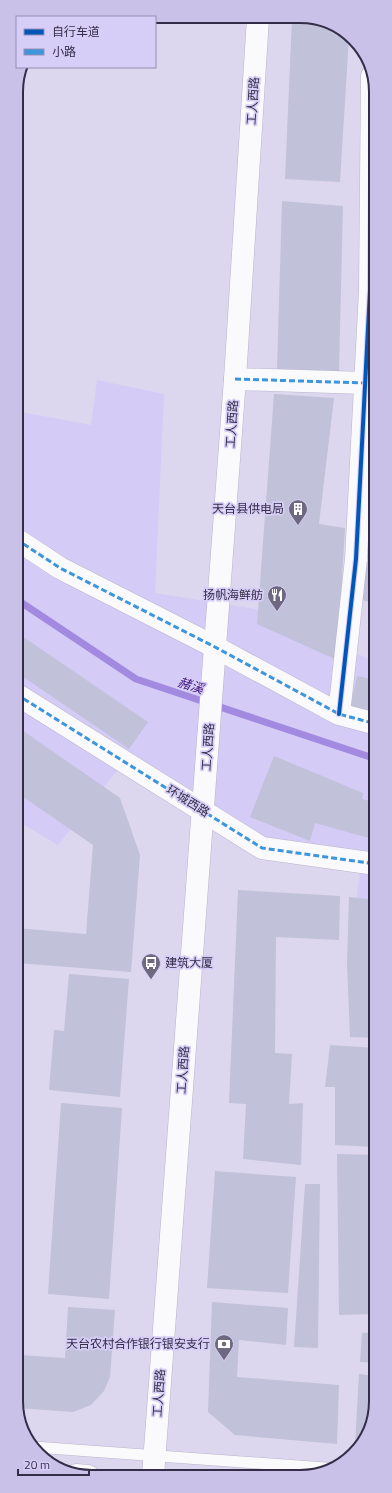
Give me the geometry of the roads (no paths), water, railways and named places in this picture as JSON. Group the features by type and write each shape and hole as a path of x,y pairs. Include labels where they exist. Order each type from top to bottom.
{"street":[{"name":"工人西路","path":"153,1470 235,379 258,23"},
{"path":"339,714 356,559 365,383 369,336"},
{"path":"235,379 365,383"},
{"path":"23,544 60,568 215,647 339,714 369,722"},
{"name":"环城西路","path":"23,698 262,848 369,863"}],"lane":[{"path":"41,1447 154,1454 319,1467"}],"waterway":[{"name":"赭溪","path":"23,604 136,679 369,757"}],"place":[{"name":"天台县供电局","path":"298,526"},
{"name":"扬帆海鲜舫","path":"277,612"},
{"name":"建筑大厦","path":"151,980"},
{"name":"天台农村合作银行银安支行","path":"224,1361"}]}
